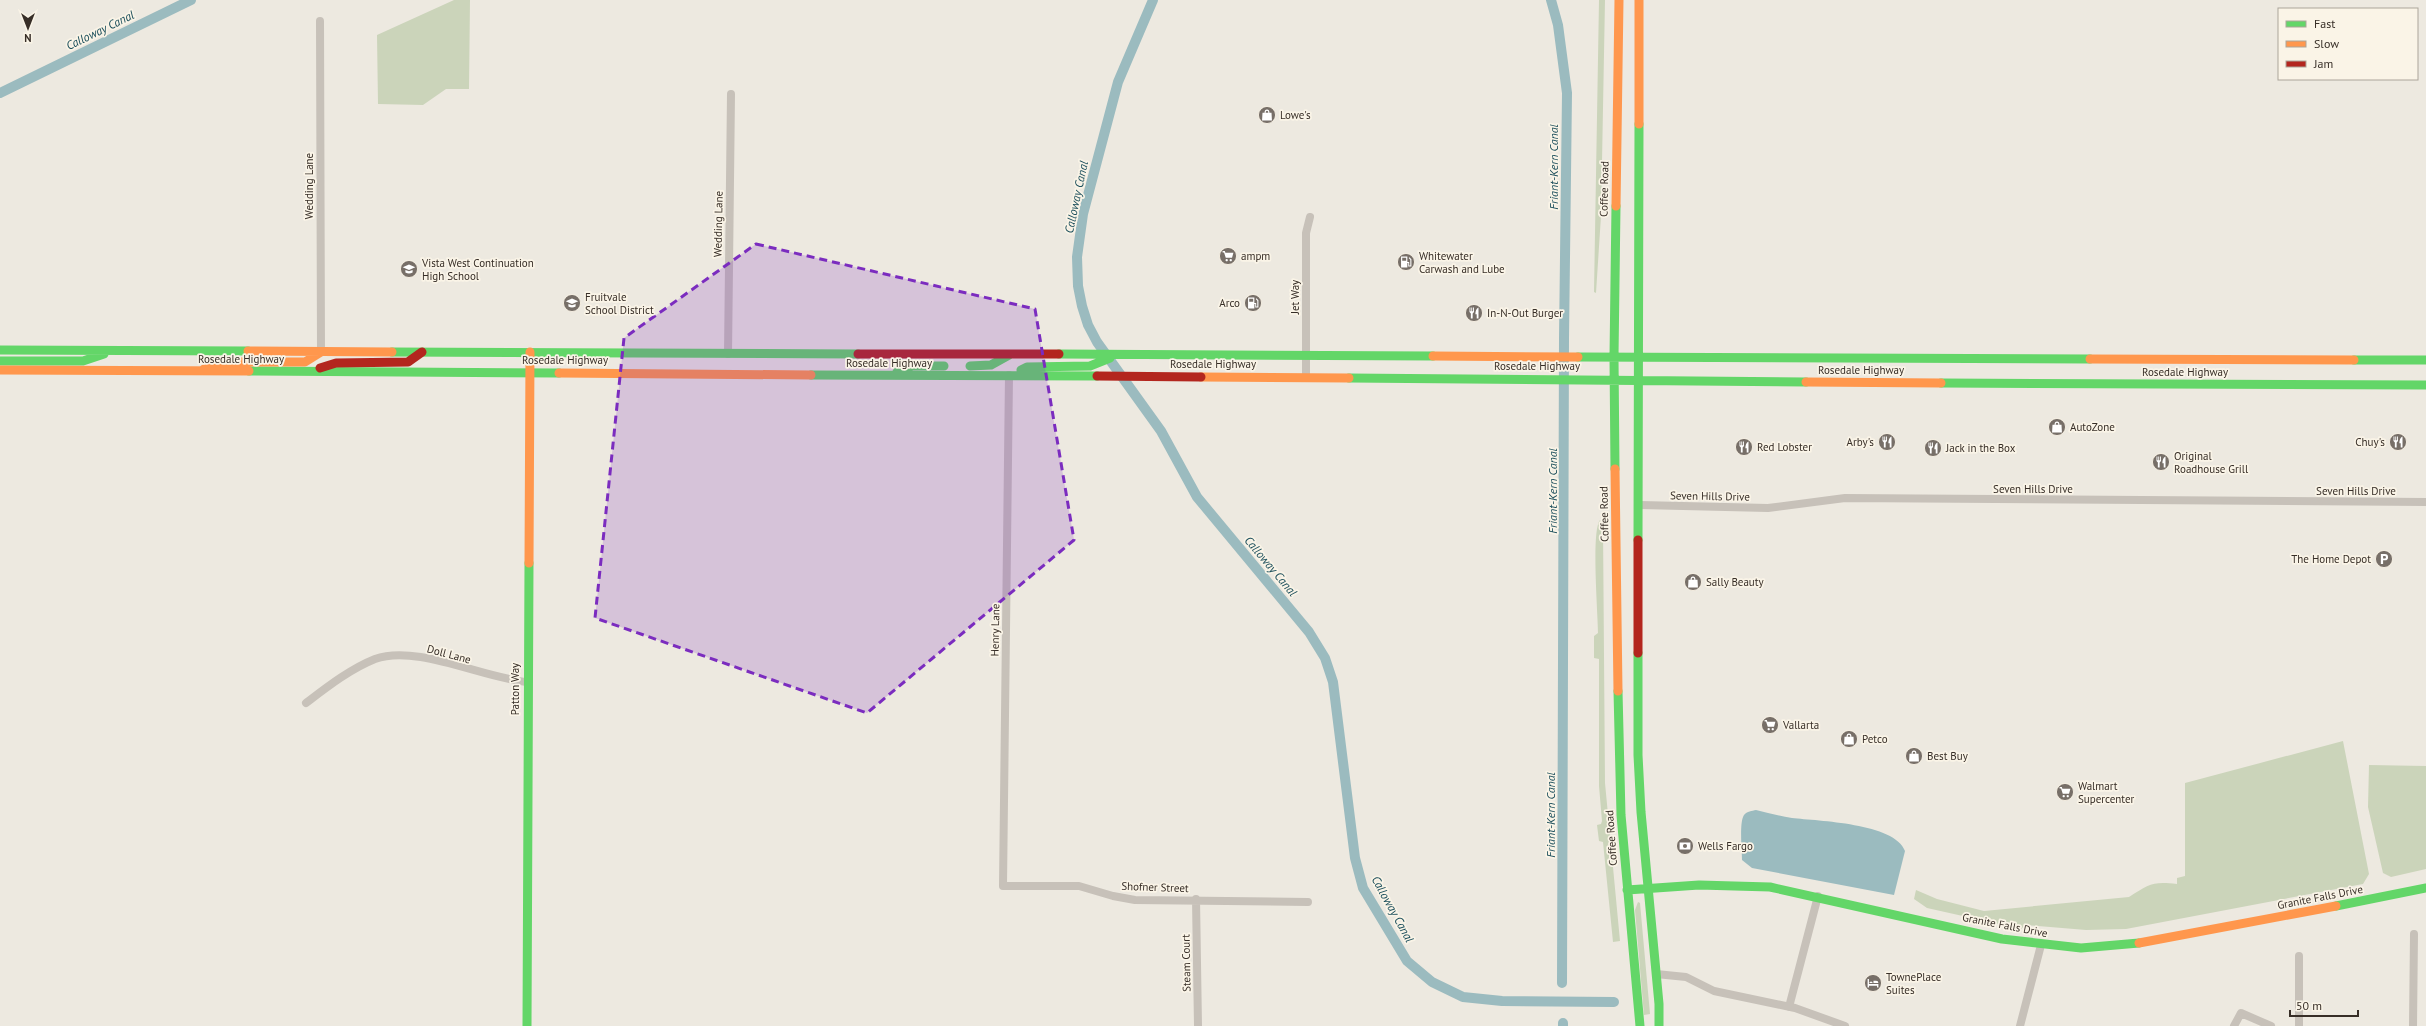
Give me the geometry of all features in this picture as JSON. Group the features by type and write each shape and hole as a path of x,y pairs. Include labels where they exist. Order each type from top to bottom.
{"main road":[{"name":"Coffee Road","path":"1619,0 1614,357 1619,755 1627,890 1640,1026"},
{"path":"1639,0 1640,505 1638,755 1641,812 1656,974 1658,1026"},
{"name":"Rosedale Highway","path":"0,350 2426,360"},
{"path":"0,361 83,361 115,351"},
{"path":"199,371 222,362 305,362 321,352"},
{"path":"310,372 336,363 408,362 422,352"},
{"name":"Patton Way","path":"527,1026 527,682 530,352"},
{"path":"893,375 912,366 985,366 1000,362 1009,354"},
{"path":"1091,371 1119,355"},
{"name":"Rosedale Highway","path":"0,370 893,375 1009,375 1091,371 1134,376 1590,378 1639,381 2426,385"},
{"name":"Granite Falls Drive","path":"1627,890 1691,884 1737,884 1770,887 1818,896 2002,939 2041,945 2081,948 2139,944 2426,888"}],"street":[{"name":"Wedding Lane","path":"320,21 321,352"},
{"name":"Wedding Lane","path":"728,354 731,94"},
{"name":"Jet Way","path":"1306,376 1306,233 1310,218"},
{"name":"Henry Lane","path":"1004,886 1009,375"},
{"name":"Seven Hills Drive","path":"1640,505 1768,508 1845,498 2426,502"},
{"name":"Doll Lane","path":"306,703 339,679 376,659 402,656 428,658 510,681 527,682"},
{"name":"Shofner Street","path":"1004,886 1079,886 1126,899 1308,902"},
{"path":"1789,1007 1818,896"},
{"name":"Steam Court","path":"1196,899 1198,1026"},
{"path":"2413,1026 2414,934"},
{"path":"2020,1026 2041,945"},
{"path":"2299,956 2299,1026"},
{"path":"1656,974 1686,977 1714,991 1789,1007 1845,1026"},
{"path":"2234,1026 2241,1013 2271,1026"}],"highlighted area":[{"path":"756,244 1035,309 1074,540 867,713 595,618 624,338"}],"green space":[{"path":"454,0 470,0 469,89 446,89 423,105 378,104 377,35"},
{"path":"1599,0 1605,0 1601,216 1596,293 1594,292"},
{"path":"1600,520 1603,526 1605,783 1620,941 1613,942 1603,842 1599,841 1597,825 1601,824 1602,821 1599,786 1599,659 1594,658 1594,636 1598,633 1595,556 1597,527"},
{"path":"2343,741 2369,874 2363,884 2126,929 2086,930 2026,925 2021,929 1927,908 1914,899 1916,890 1937,899 1984,911 2129,897 2152,884 2177,884 2177,878 2185,876 2185,783"},
{"path":"2369,765 2426,766 2426,869 2391,877 2383,873 2368,807"},
{"path":"1638,902 1640,903 1650,1014 1644,1015 1635,910"}],"water":[{"path":"1756,810 1792,818 1854,825 1887,834 1898,842 1905,851 1894,895 1752,868 1742,860 1742,819 1745,814"}],"waterway":[{"name":"Calloway Canal","path":"0,93 191,0"},
{"name":"Calloway Canal","path":"1153,0 1118,82 1083,214 1077,257 1078,286 1088,325 1097,342 1161,431 1197,497 1309,632 1325,658 1333,682 1355,858 1363,888 1407,961 1432,982 1463,997 1502,1001 1614,1002"},
{"name":"Friant-Kern Canal","path":"1551,0 1558,25 1567,93 1564,339 1562,983"}],"traffic: fast":[{"path":"1638,540 1639,124"},
{"path":"1615,469 1614,357 1616,206"},
{"path":"0,350 248,351"},
{"path":"392,352 858,354"},
{"path":"0,361 83,361 104,354"},
{"path":"1059,354 1433,356"},
{"path":"970,366 991,365 1009,355"},
{"path":"1578,357 2090,359"},
{"path":"1021,370 1027,367 1090,366 1110,358"},
{"path":"2354,360 2426,360"},
{"path":"897,372 912,366 944,366"},
{"path":"249,371 559,373"},
{"path":"811,375 1097,376"},
{"path":"1349,378 1806,382"},
{"path":"1941,383 2426,385"},
{"path":"527,1026 529,563"},
{"path":"1638,653 1638,755 1641,812 1659,1004 1659,1026"},
{"path":"1618,691 1621,815 1640,1026"},
{"path":"1627,890 1699,885 1770,887 2002,939 2081,948 2139,943"},
{"path":"2336,906 2426,888"}],"traffic: slow":[{"path":"1616,206 1619,0"},
{"path":"1639,0 1639,124"},
{"path":"248,351 392,352"},
{"path":"204,369 222,362 305,362 321,352"},
{"path":"529,563 530,352"},
{"path":"1433,356 1578,357"},
{"path":"2090,359 2354,360"},
{"path":"0,370 249,371"},
{"path":"559,373 811,375"},
{"path":"1201,377 1349,378"},
{"path":"1806,382 1941,383"},
{"path":"1615,469 1618,691"},
{"path":"2139,943 2336,906"}],"traffic: jam":[{"path":"320,368 336,363 408,362 422,352"},
{"path":"858,354 1059,354"},
{"path":"1097,376 1201,377"},
{"path":"1638,540 1638,653"}],"place":[{"name":"Lowe's","path":"1267,115"},
{"name":"ampm","path":"1228,256"},
{"name":"Whitewater Carwash and Lube","path":"1406,262"},
{"name":"Vista West Continuation High School","path":"409,269"},
{"name":"Fruitvale School District","path":"572,303"},
{"name":"Arco","path":"1253,303"},
{"name":"In-N-Out Burger","path":"1474,313"},
{"name":"AutoZone","path":"2057,427"},
{"name":"Arby's","path":"1887,442"},
{"name":"Chuy's","path":"2398,442"},
{"name":"Red Lobster","path":"1744,447"},
{"name":"Jack in the Box","path":"1933,448"},
{"name":"Original Roadhouse Grill","path":"2161,462"},
{"name":"The Home Depot","path":"2384,559"},
{"name":"Sally Beauty","path":"1693,582"},
{"name":"Vallarta","path":"1770,725"},
{"name":"Petco","path":"1849,739"},
{"name":"Best Buy","path":"1914,756"},
{"name":"Walmart Supercenter","path":"2065,792"},
{"name":"Wells Fargo","path":"1685,846"},
{"name":"TownePlace Suites","path":"1873,983"}]}
